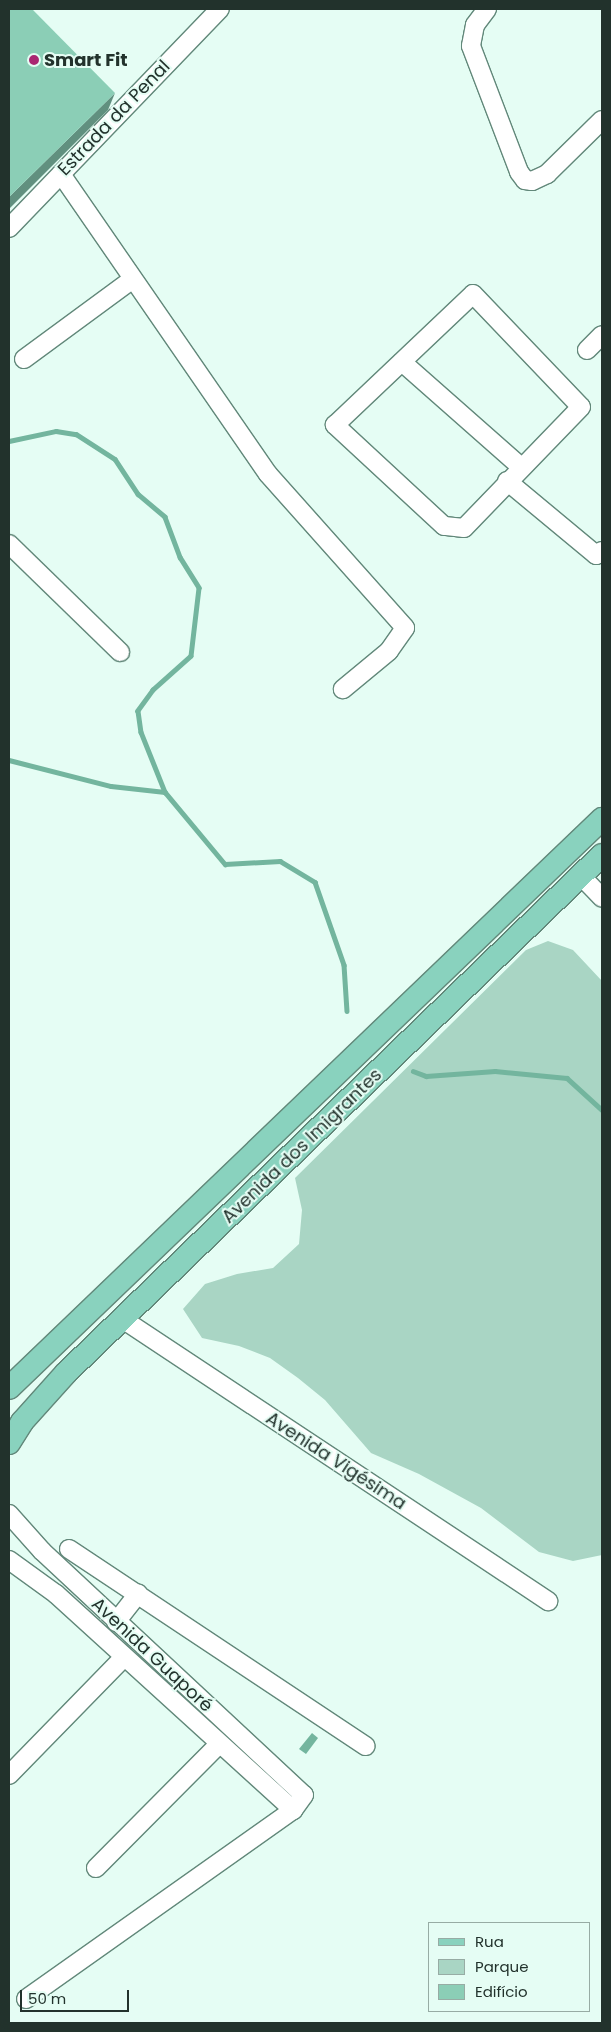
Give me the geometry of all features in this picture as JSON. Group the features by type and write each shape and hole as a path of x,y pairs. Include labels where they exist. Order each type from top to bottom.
{"main road":[{"name":"Avenida dos Imigrantes","path":"9,1388 602,819"},
{"name":"Avenida dos Imigrantes","path":"9,1443 47,1393 602,855"}],"street":[{"name":"Estrada da Penal","path":"9,228 220,9"},
{"path":"487,9 475,24 471,46 519,172 525,180 532,181 547,174 602,120"},
{"path":"61,174 268,474 405,628 389,651 342,689"},
{"path":"24,359 134,279"},
{"path":"473,294 581,407 521,467 464,528 444,526 335,425 473,294"},
{"path":"587,350 602,335"},
{"path":"402,362 521,467"},
{"path":"507,481 596,555 602,551"},
{"path":"9,544 120,652"},
{"path":"581,876 602,898"},
{"name":"Avenida Vigésima","path":"124,1320 548,1601"},
{"name":"Avenida Guaporé","path":"9,1514 42,1552 300,1791 303,1798 293,1810 218,1744 56,1594 9,1560"},
{"path":"69,1548 366,1746"},
{"path":"116,1622 138,1594"},
{"path":"9,1775 124,1657"},
{"path":"202,1728 215,1712"},
{"path":"96,1868 218,1744"},
{"path":"26,1999 293,1810"}],"green space":[{"path":"548,941 573,950 602,981 602,1555 573,1561 539,1552 481,1508 419,1474 371,1453 325,1400 298,1378 270,1358 239,1346 202,1338 183,1309 205,1284 237,1274 273,1268 299,1244 302,1210 295,1178 526,950"}],"shaded area":[{"path":"312,1733 318,1738 306,1754 299,1749"}],"building":[{"name":"Smart Fit","path":"9,9 32,9 115,93 9,197"}],"waterway":[{"path":"9,441 56,431 76,434 115,459 138,494 165,517 180,557 199,588 191,656 153,690 138,711 141,732 165,792 225,864 280,861 315,882 344,965 347,1011"},
{"path":"9,760 111,786 165,792"},
{"path":"413,1071 426,1076 495,1071 567,1078 602,1110"}],"place":[{"name":"Smart Fit","path":"34,60"}]}
